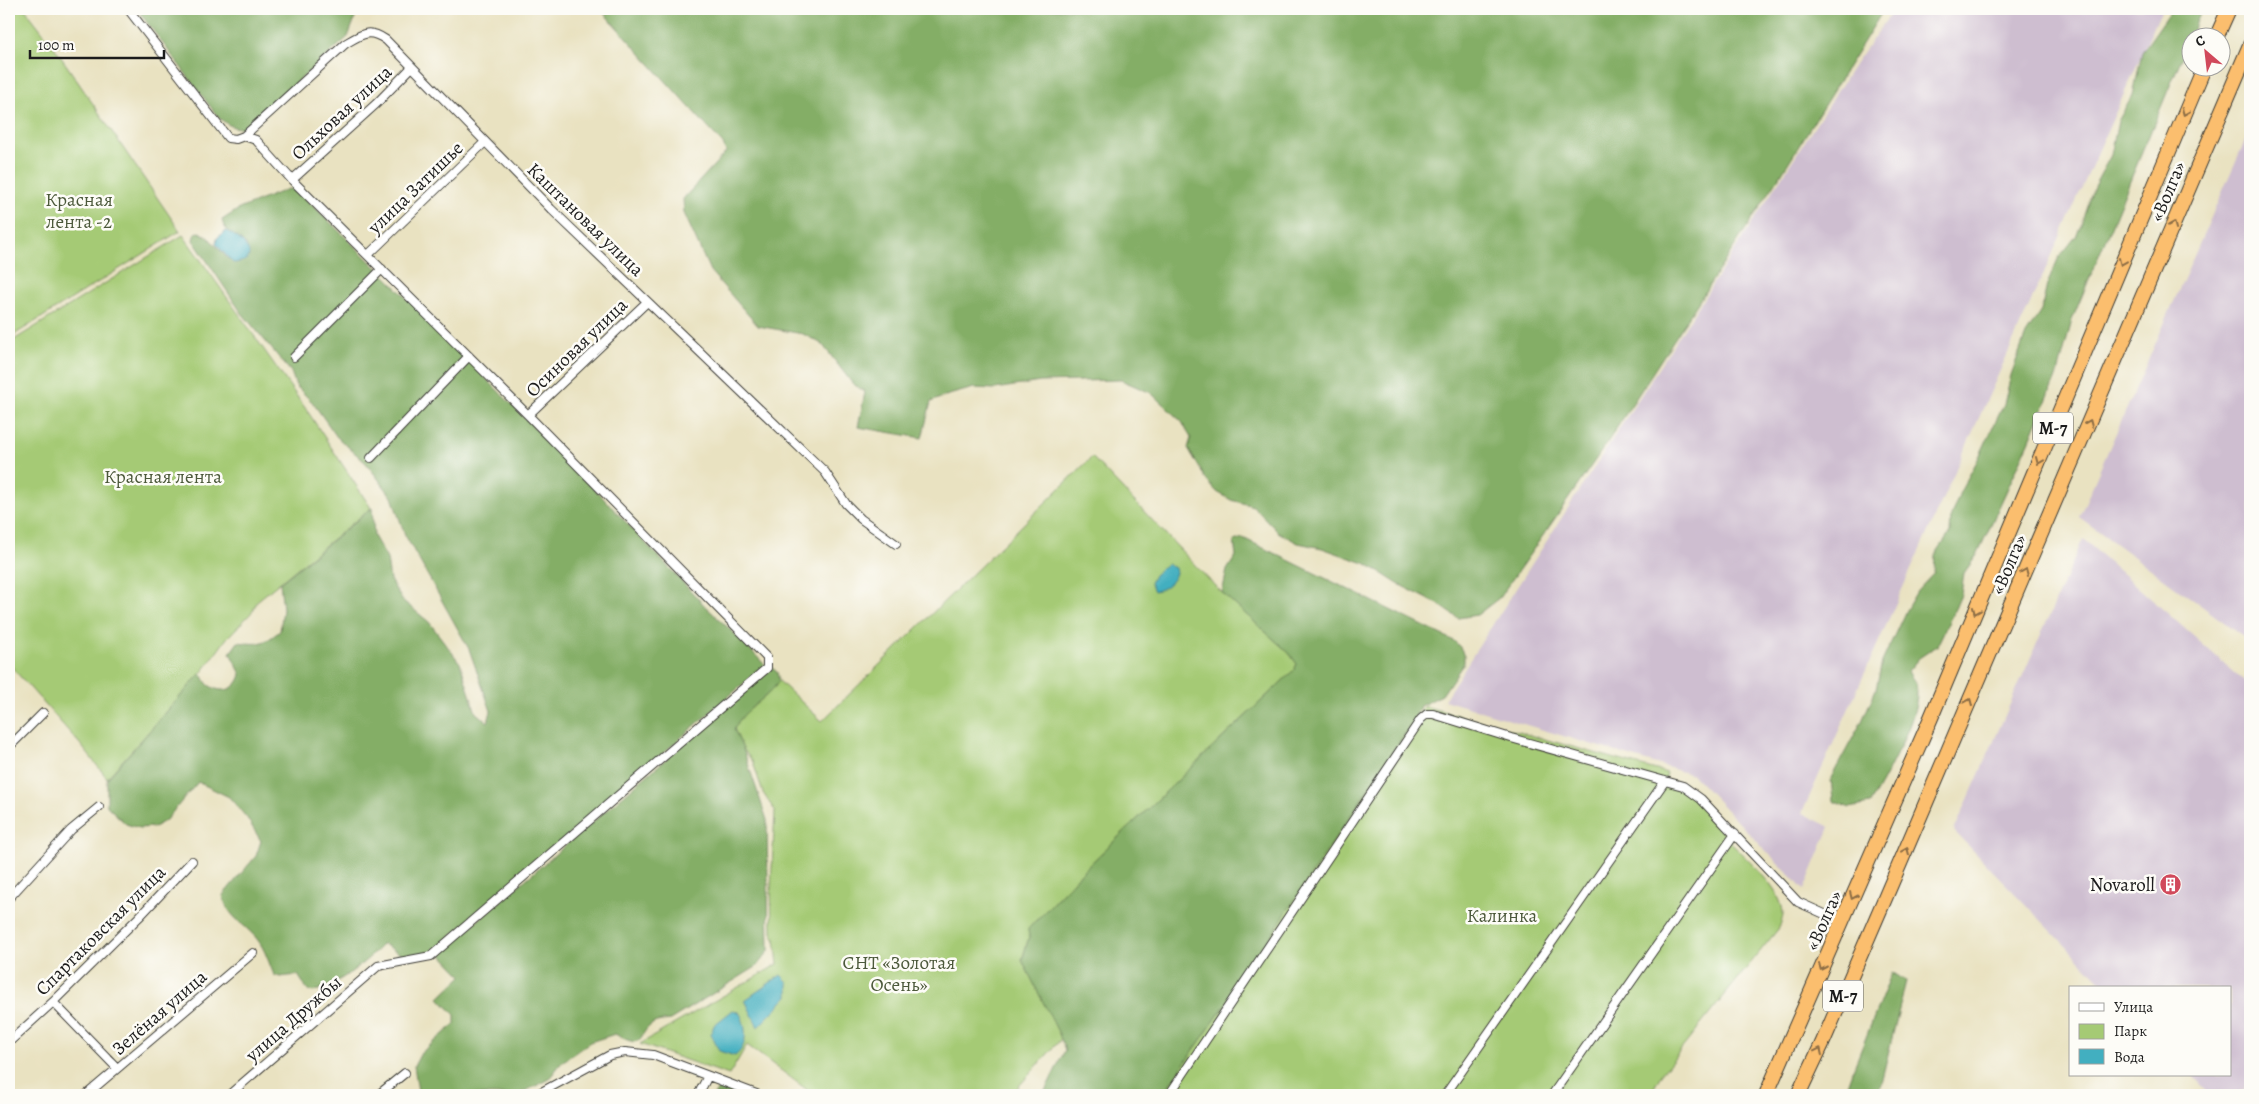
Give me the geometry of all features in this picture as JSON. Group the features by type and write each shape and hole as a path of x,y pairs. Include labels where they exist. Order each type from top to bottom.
{"highway":[{"path":"2220,28 2228,9"},
{"name":"«Волга»","path":"1798,1095 1886,896 2250,46"},
{"name":"«Волга»","path":"1766,1095 1934,711 2200,78"}],"street":[{"path":"128,9 228,138 236,139 244,136 256,140 292,180 528,415"},
{"name":"Каштановая улица","path":"244,136 345,44 362,34 377,34 386,40 485,142 647,302 825,472 846,504 861,519 896,544"},
{"name":"Ольховая улица","path":"292,180 376,104 412,67"},
{"name":"улица Затишье","path":"368,255 485,142"},
{"path":"294,357 382,269"},
{"name":"Осиновая улица","path":"528,415 647,302"},
{"path":"371,458 469,356"},
{"name":"улица Дружбы","path":"229,1095 378,966 431,956 767,668 767,658 528,415"},
{"path":"9,747 43,713"},
{"path":"1169,1095 1365,801 1421,719 1427,714 1433,714 1682,786 1701,799 1798,902 1842,922"},
{"path":"1445,1095 1665,781"},
{"path":"9,895 72,830 99,807"},
{"path":"1552,1095 1735,834"},
{"name":"Спартаковская улица","path":"9,1042 139,917 192,861"},
{"name":"Зелёная улица","path":"86,1095 252,953"},
{"path":"52,1002 118,1068"},
{"path":"536,1095 610,1055 625,1052 653,1055 759,1095"},
{"path":"378,1095 405,1073"},
{"path":"698,1095 708,1076"}],"shaded area":[{"path":"1894,9 2162,9 1802,813 1830,827 1804,890 1693,775 1444,700 1853,67"},
{"path":"2250,129 2250,641 2079,517"},
{"path":"2083,539 2250,686 2250,1082 2239,1095 2211,1095 2193,1076 2232,1076 2232,986 2105,986 1954,831"}],"green space":[{"name":"Красная лента -2","path":"9,9 25,9 52,44 180,231 9,338"},
{"path":"137,9 356,9 357,13 348,37 257,118 247,125 238,128 219,118"},
{"path":"600,9 1884,9 1782,173 1605,446 1549,527 1499,598 1477,615 1458,618 1438,604 1398,584 1367,564 1322,548 1298,543 1278,532 1253,506 1231,500 1217,492 1207,481 1188,448 1191,438 1182,422 1151,393 1121,380 1040,382 995,389 974,388 945,396 931,402 922,438 858,427 865,392 852,383 822,344 803,334 758,326 710,271 684,213 683,199 726,152 723,144"},
{"path":"2172,9 2202,9 2194,28 2182,28 2182,57 2072,320 2059,370 2029,442 1977,555 1964,573 1961,595 1937,646 1919,658 1908,671 1916,685 1917,697 1914,711 1901,745 1870,804 1850,808 1833,801 1831,778 1862,721 1876,689 1882,662 1906,610 1917,591 1934,573 1935,555 1950,533 1951,516 1960,492 2004,404 2011,375 2026,334 2041,311 2047,285 2058,259 2077,235 2094,186 2111,155 2118,121 2133,95 2142,52"},
{"path":"288,189 297,190 388,279 588,482 706,607 765,665 431,954 408,956 383,944 351,972 333,984 313,992 307,989 298,975 280,977 274,975 260,943 228,909 223,895 256,856 261,841 247,818 229,797 198,782 165,821 154,827 139,828 126,824 107,806 107,779 201,673 206,682 215,689 230,689 237,683 241,674 230,653 238,642 261,642 280,631 283,609 280,583 372,508 374,536 387,559 390,580 402,600 429,622 460,663 476,713 488,722 491,711 469,649 405,535 392,497 366,463 337,437 313,403 296,386 291,372 241,312 193,240 195,233 199,232 207,236 228,259 247,246 226,228 222,220 239,209"},
{"name":"Красная лента","path":"183,235 308,412 371,508 257,601 253,611 227,638 203,671 107,778 80,744 9,664 9,343"},
{"name":"СНТ «Золотая Осень»","path":"1092,457 1216,587 1289,653 1297,664 1294,670 1089,865 1028,929 1029,937 1022,960 1062,1038 1011,1095 814,1095 747,1045 729,1075 640,1044 778,964 775,939 772,932 771,887 775,811 763,793 753,762 743,749 734,729 738,722 779,681 822,721"},
{"path":"1243,538 1454,641 1464,655 1464,663 1442,695 1420,706 1415,718 1217,1017 1162,1095 1043,1095 1065,1050 1022,960 1029,937 1028,929 1089,865 1294,670 1297,664 1289,653 1222,593 1227,570 1236,556 1234,541"},
{"path":"772,668 777,672 779,681 768,694 744,715 734,729 743,749 767,820 769,951 756,967 670,1020 654,1023 648,1027 637,1041 625,1039 615,1034 590,1042 562,1062 548,1080 517,1095 421,1095 418,1091 414,1066 421,1053 455,1024 455,1015 439,998 462,976 440,953"},
{"name":"Калинка","path":"1424,706 1667,773 1665,781 1683,786 1735,834 1730,842 1762,875 1777,894 1783,913 1779,928 1662,1073 1650,1095 1162,1095 1217,1017 1267,939"},
{"path":"1892,972 1906,981 1878,1095 1843,1095"},
{"path":"721,1085 747,1095 714,1095"}],"water":[{"path":"226,231 244,244 248,249 248,258 233,263 216,244 217,238"},
{"path":"1167,564 1175,568 1175,576 1165,587 1154,591 1150,583 1154,575"},
{"path":"781,975 788,982 788,996 758,1027 745,1000"},
{"path":"733,1010 739,1012 745,1029 743,1047 735,1056 719,1051 711,1034 714,1025"}],"place":[{"name":"Novaroll","path":"2171,884"}]}
